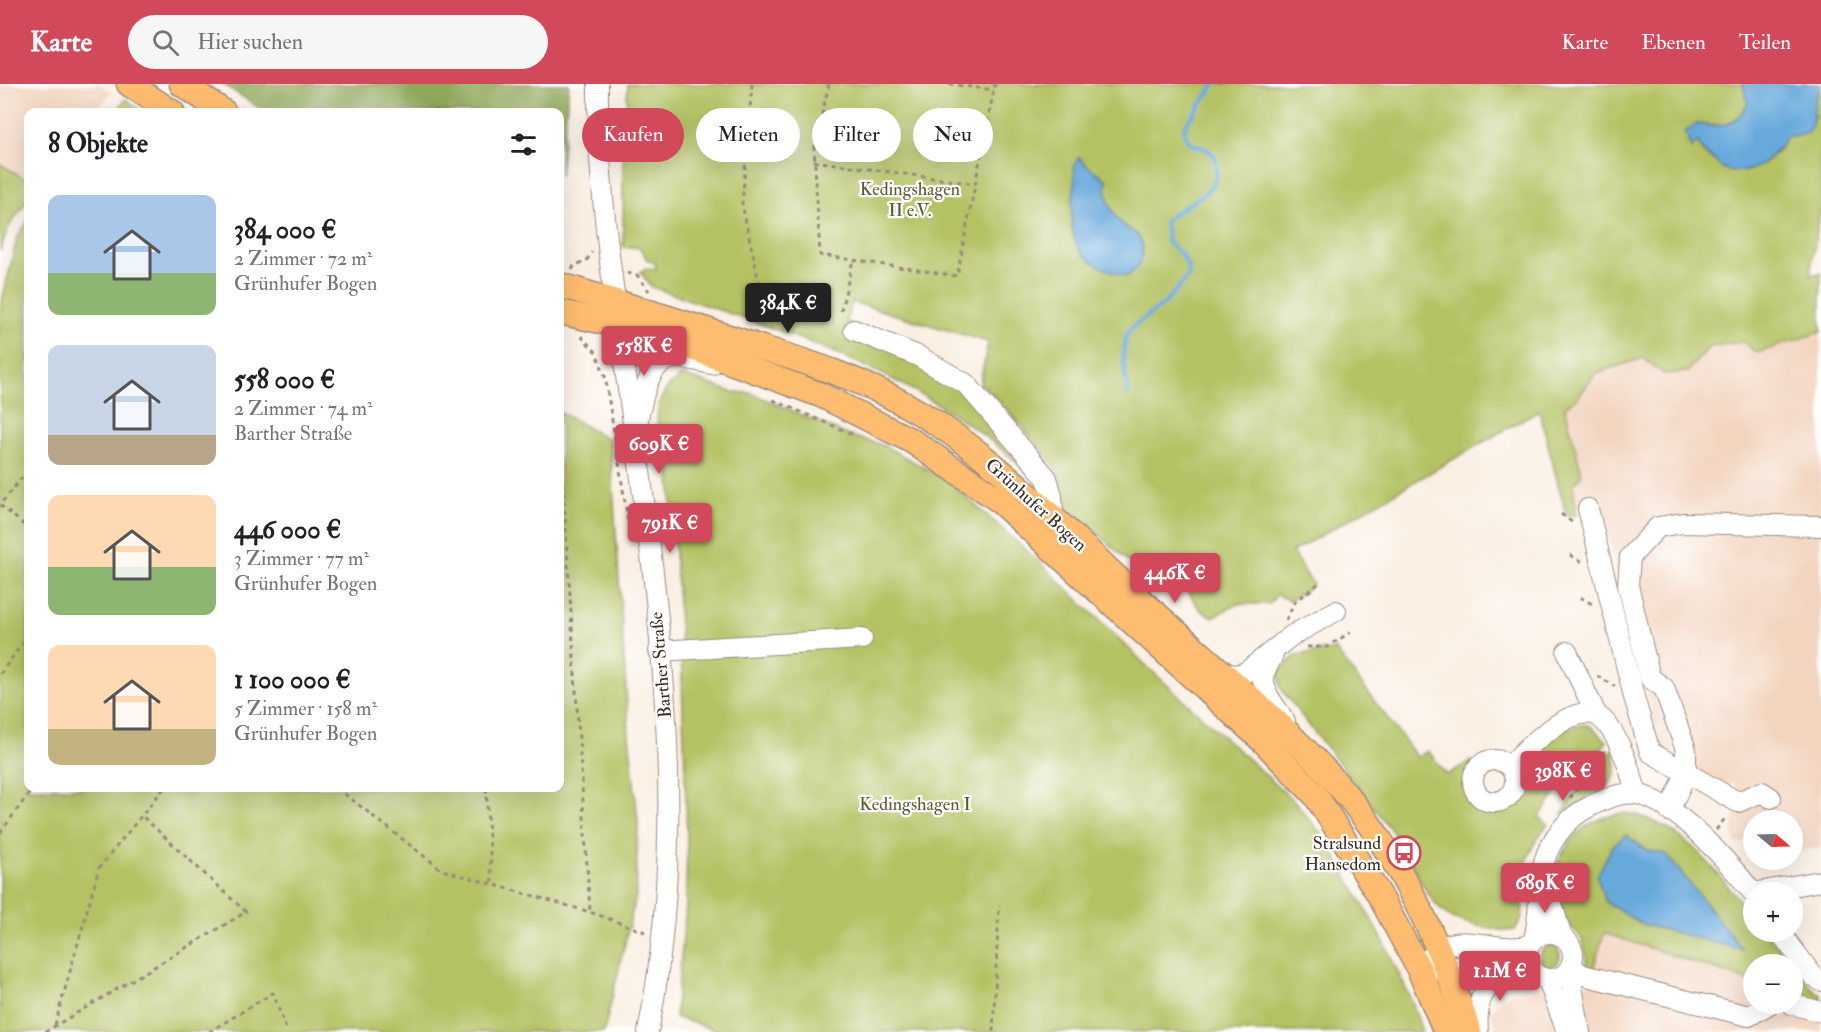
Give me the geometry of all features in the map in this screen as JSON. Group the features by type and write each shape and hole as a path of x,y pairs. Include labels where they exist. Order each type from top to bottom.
{"main road":[{"path":"129,84 166,108"},
{"path":"182,84 218,108"},
{"name":"Grünhufer Bogen","path":"564,286 797,359 877,390 944,428 970,447 1053,519 1332,778 1369,826 1390,859 1443,958 1469,1032"},
{"name":"Grünhufer Bogen","path":"564,313 618,325 738,364 821,395 912,441 964,474 1023,520 1263,741 1316,796 1380,896 1420,971 1446,1032"}],"street":[{"name":"Barther Straße","path":"598,84 601,172 614,300 652,558 668,756 668,829 663,933 648,1032"},
{"path":"854,330 918,356 966,384 1047,478 1052,496 1053,519"},
{"path":"634,433 650,378 663,362 677,358 720,366 738,364"},
{"path":"1588,509 1634,697 1650,752 1738,802 1762,792 1771,798"},
{"path":"1669,811 1686,774 1686,750 1664,688 1650,678 1628,585 1630,556 1658,527 1683,523 1821,526"},
{"path":"1219,672 1240,675 1297,642 1336,611"},
{"path":"659,651 862,639"},
{"path":"1297,642 1273,654 1262,677 1268,696 1290,727 1300,746"},
{"path":"1569,657 1596,714 1607,724 1630,771 1637,794"},
{"path":"1510,767 1522,750 1550,729 1579,716 1596,714"},
{"path":"1567,1032 1527,959 1539,911 1538,881 1554,840 1581,811 1612,798 1637,794 1669,811 1708,840 1744,882"},
{"path":"1542,873 1561,935 1572,949 1570,969 1580,1032"},
{"path":"1803,885 1821,882"},
{"path":"1420,971 1466,941 1506,948 1532,942 1547,933 1561,935"},
{"path":"1788,942 1813,976 1821,981"},
{"path":"1443,958 1492,962 1556,979 1570,969"},
{"path":"1570,969 1583,975 1749,1016 1752,1014"},
{"path":"1478,1032 1477,1017 1481,996 1490,985 1534,974"},
{"path":"1803,1007 1821,1012"}],"path":[{"path":"752,84 742,204 763,300"},
{"path":"823,108 828,84"},
{"path":"949,84 994,90"},
{"path":"814,162 820,255 957,276 995,84"},
{"path":"821,162 975,184"},
{"path":"564,286 574,266 587,260 592,248"},
{"path":"841,310 853,260"},
{"path":"564,313 568,327 596,352 605,376 629,532"},
{"path":"767,397 854,435"},
{"path":"24,475 0,505 24,525"},
{"path":"564,501 590,912"},
{"path":"1297,642 1327,647 1351,632"},
{"path":"0,674 24,641"},
{"path":"1569,657 1634,697"},
{"path":"0,833 30,792"},
{"path":"55,1026 99,868 161,792"},
{"path":"342,792 442,870 590,912 650,934"},
{"path":"486,792 492,885"},
{"path":"1708,840 1738,802"},
{"path":"45,1032 246,912 142,816"},
{"path":"993,1032 999,905"},
{"path":"209,1032 273,993 287,1032"}],"shaded area":[{"path":"0,84 99,84 111,92 99,108 24,108 24,179 0,164"},
{"path":"1821,332 1821,848 1803,851 1803,810 1743,810 1743,842 1735,843 1732,829 1736,811 1741,809 1734,783 1722,786 1661,749 1601,505 1576,510 1565,407 1578,397 1596,373 1643,358 1664,374 1687,372 1710,346 1743,342 1757,353"},
{"path":"1604,933 1743,979 1743,1014 1803,1014 1803,1004 1821,1004 1821,1032 1497,1032 1491,1011 1500,999 1513,992 1589,984"}],"green space":[{"path":"223,84 569,84 564,135 564,108 259,108"},
{"name":"Kedingshagen II e.V.","path":"628,84 1743,84 1748,103 1738,117 1727,124 1713,126 1697,124 1691,148 1698,142 1704,155 1718,162 1775,154 1787,136 1802,135 1815,119 1813,105 1819,84 1821,84 1821,206 1810,275 1821,273 1821,332 1757,353 1743,342 1710,346 1687,372 1664,374 1643,358 1596,373 1578,397 1565,407 1582,475 1573,485 1577,515 1566,515 1539,410 1292,552 1313,585 1290,601 1277,595 1269,604 1237,604 1213,617 1200,610 1185,588 1171,586 1147,565 1135,568 1060,498 1060,477 1054,467 1035,441 980,384 988,342 852,302 846,321 955,380 1034,470 1030,474 988,439 944,408 899,382 803,340 652,287 640,272 646,268 656,270 655,263 646,259 643,251 638,248 623,247 623,162 684,162 684,108 626,108"},
{"path":"126,99 138,108 119,108"},
{"path":"0,164 24,179 24,205 8,228 0,251"},
{"path":"24,227 24,792 564,792 564,414 610,440 629,735 638,821 636,896 604,1032 0,1032 0,309 17,238"},
{"name":"Kedingshagen I","path":"683,375 732,392 751,393 850,436 883,445 947,480 1035,558 1154,673 1296,803 1326,840 1382,938 1413,1004 1422,1032 722,1032 675,1017 686,906 687,837 681,649 669,463 660,439 657,415 664,393"},
{"path":"1335,649 1417,757 1428,751 1447,775 1470,761 1474,762 1467,775 1466,796 1475,807 1482,811 1496,813 1510,808 1524,787 1534,752 1539,745 1564,730 1589,725 1607,741 1594,759 1585,753 1539,817 1548,824 1528,857 1522,880 1521,918 1515,930 1500,930 1468,923 1450,916 1437,906 1398,840 1280,687 1279,671 1296,655"},
{"path":"1613,749 1616,764 1615,775 1610,784 1561,815 1599,760"},
{"path":"1628,813 1649,819 1684,840 1713,868 1743,905 1743,942 1773,942 1784,954 1743,954 1743,979 1604,933 1592,972 1586,970 1584,946 1580,936 1566,919 1558,898 1555,870 1566,847 1577,834 1589,824 1603,818","holes":["1626,835 1646,850 1612,847"]},
{"path":"1550,946 1557,949 1560,956 1557,963 1550,966 1543,963 1540,956 1543,949"},
{"path":"1803,978 1816,993 1821,994 1821,1004 1803,998"}],"water":[{"path":"1743,84 1819,84 1820,87 1815,99 1809,133 1787,136 1760,166 1732,171 1721,168 1704,152 1698,142 1691,149 1685,132 1697,124 1713,126 1727,124 1738,117 1748,103"},
{"path":"1079,157 1107,180 1109,203 1122,224 1135,233 1140,241 1141,258 1136,268 1127,276 1095,264 1085,256 1073,234 1071,221 1074,168"},
{"path":"1626,835 1646,850 1666,854 1743,950 1642,924 1605,902 1597,876 1612,847"}],"waterway":[{"path":"1128,394 1123,359 1126,336 1134,326 1164,304 1189,275 1183,256 1168,243 1165,221 1202,195 1214,182 1217,170 1215,159 1208,150 1190,143 1185,135 1185,126 1215,84"}],"place":[{"name":"Stralsund Hansedom","path":"1404,853"}]}
